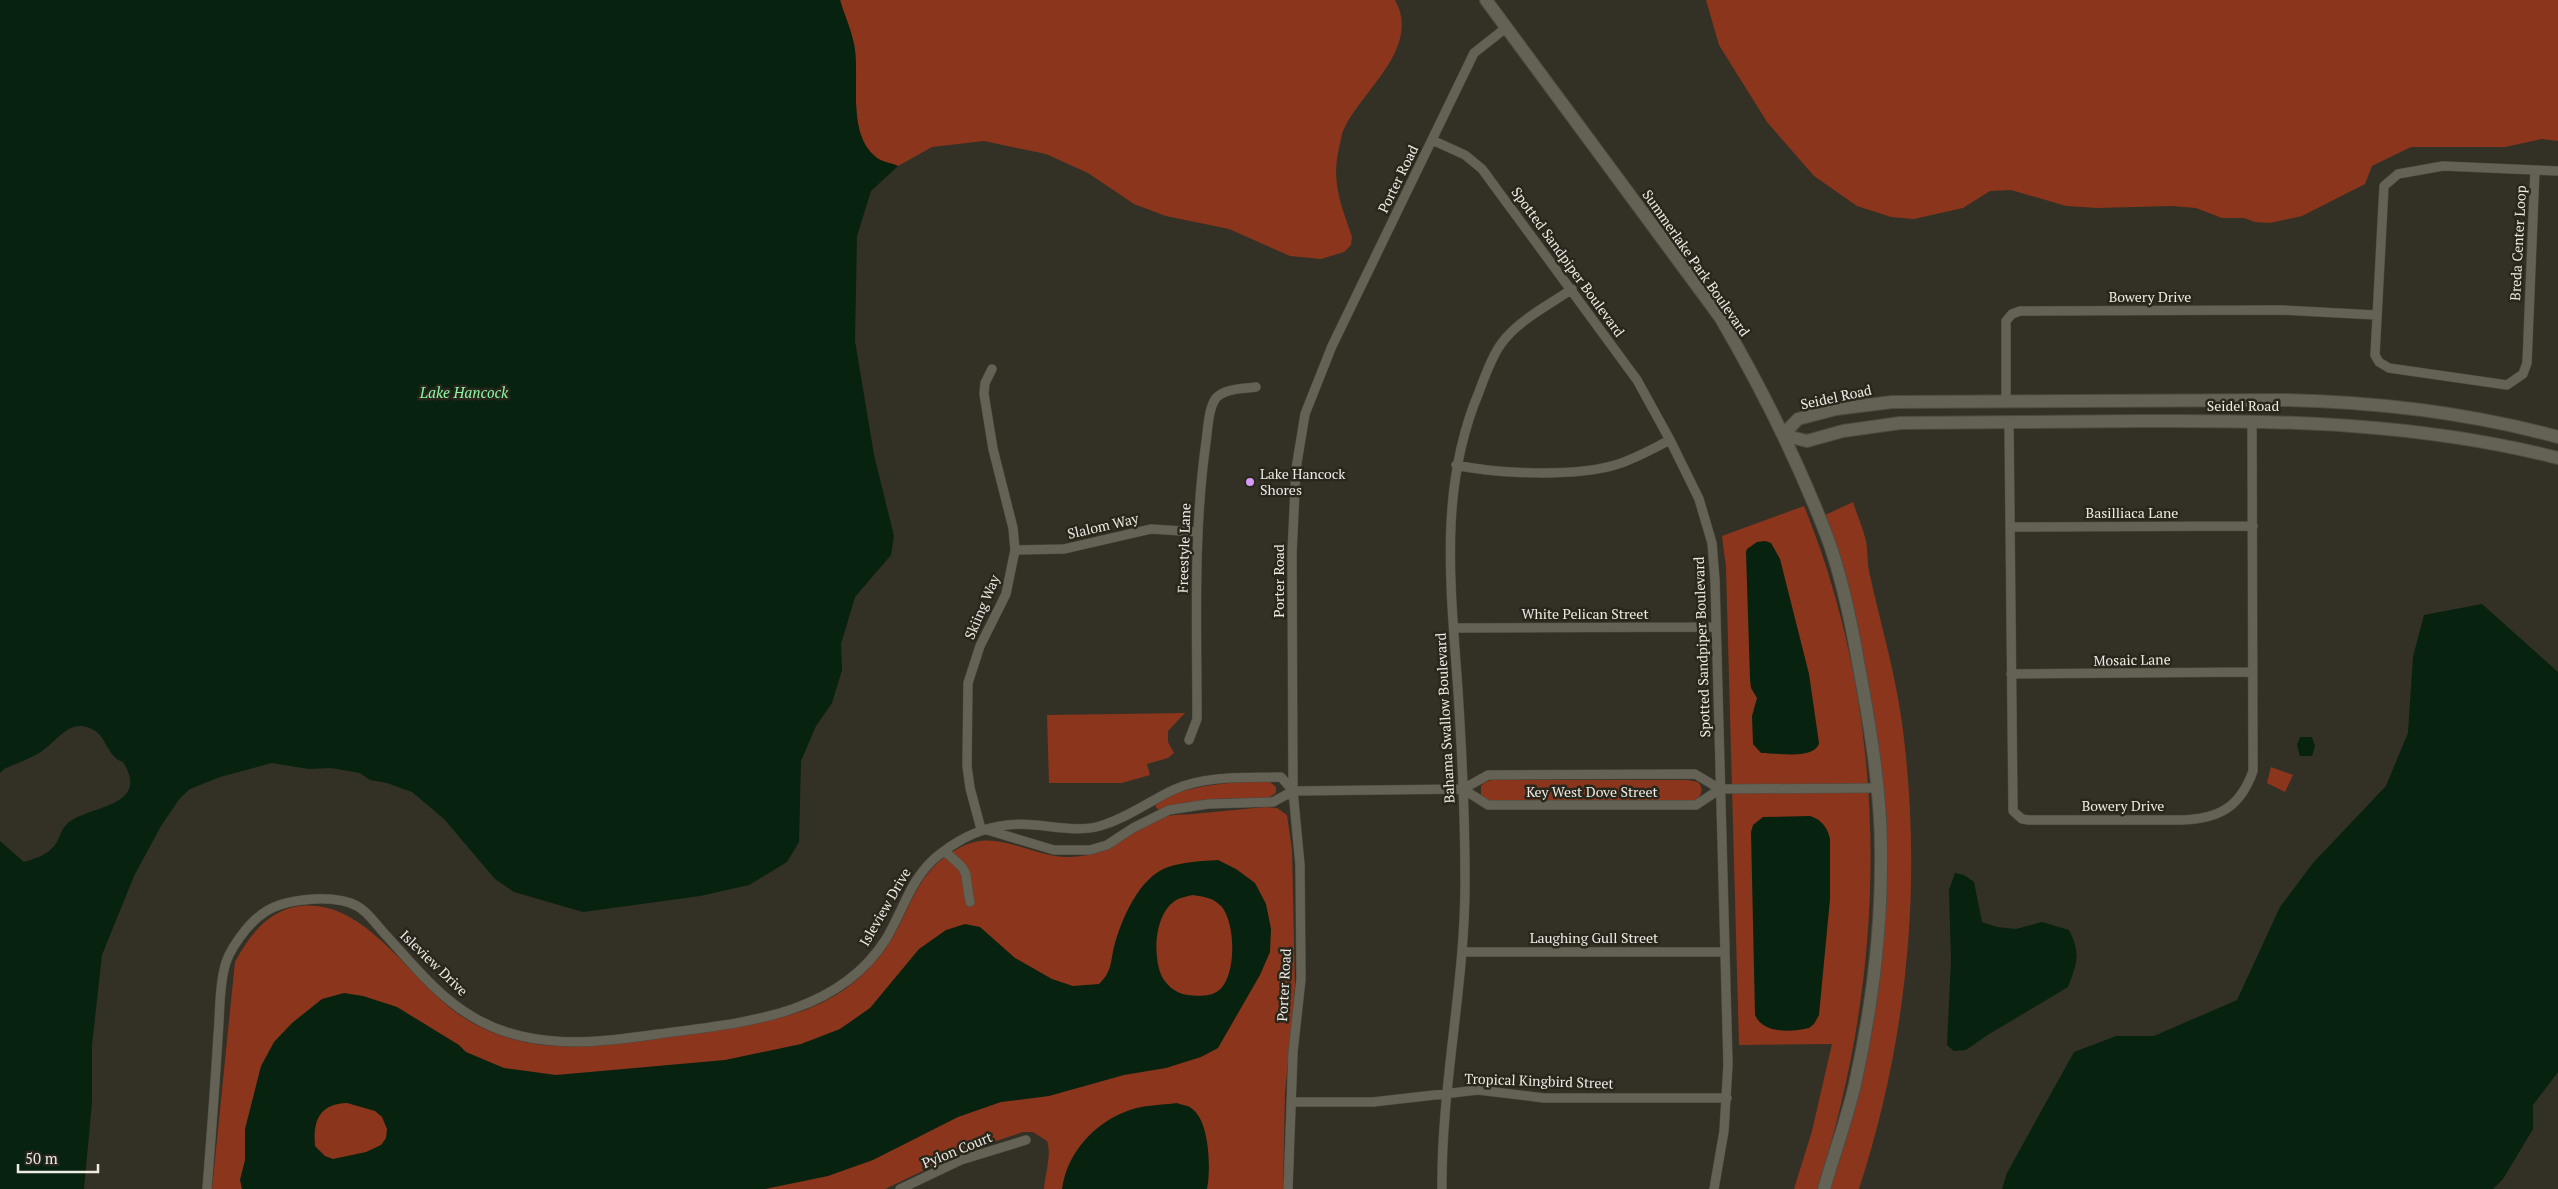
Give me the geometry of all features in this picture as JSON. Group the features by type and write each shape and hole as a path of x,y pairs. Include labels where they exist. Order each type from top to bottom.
{"main road":[{"name":"Summerlake Park Boulevard","path":"1486,0 1720,317 1752,371 1784,435 1827,537 1853,634 1868,714 1877,788 1882,861 1869,1005 1855,1086 1824,1189"},
{"name":"Seidel Road","path":"2558,437 2456,415 2317,400 2006,400 1872,404 1836,409 1798,419 1784,435 1807,441 1843,431 1900,422 2322,422 2415,431 2514,448 2558,458"}],"street":[{"name":"Porter Road","path":"1288,1189 1293,1052 1301,979 1300,865 1293,791 1293,501 1305,414 1332,346 1474,53 1507,27"},
{"name":"Spotted Sandpiper Boulevard","path":"1432,140 1466,155 1482,169 1637,380 1670,440 1699,499 1712,543 1725,952 1727,1098 1714,1189"},
{"name":"Breda Center Loop","path":"2443,166 2535,170 2527,363 2523,374 2517,380 2507,385 2497,385 2389,368 2379,362 2375,355 2376,315 2384,186 2398,174 2443,166"},
{"path":"2535,170 2558,171"},
{"name":"Bahama Swallow Boulevard","path":"1442,1189 1442,1138 1462,952 1466,878 1450,550 1451,500 1456,465 1466,423 1500,345 1512,332 1572,289"},
{"name":"Bowery Drive","path":"2006,400 2006,321 2012,314 2020,311 2281,310 2376,315"},
{"name":"Skiing Way","path":"981,829 970,788 967,766 968,683 980,646 1006,594 1015,550 1013,528 993,449 984,394 985,382 992,369"},
{"name":"Freestyle Lane","path":"1189,740 1197,719 1197,532 1204,457 1212,408 1217,398 1223,394 1256,387"},
{"name":"Bowery Drive","path":"2010,422 2011,804 2017,816 2029,820 2181,820 2202,819 2220,812 2237,801 2249,782 2254,756 2252,421"},
{"path":"1456,465 1497,471 1586,471 1636,458 1670,440"},
{"name":"Basilliaca Lane","path":"2010,527 2253,526"},
{"name":"Slalom Way","path":"1015,550 1064,549 1151,529 1197,532"},
{"name":"White Pelican Street","path":"1454,628 1716,628"},
{"name":"Mosaic Lane","path":"2011,674 2253,672"},
{"name":"Key West Dove Street","path":"1293,791 1463,789 1488,775 1695,774 1720,788 1877,788"},
{"name":"Isleview Drive","path":"207,1189 224,967 246,929 267,910 299,900 329,899 358,906 436,989 471,1017 499,1030 527,1038 556,1043 606,1040 769,1017 789,1012 834,990 871,958 886,939 909,890 923,871 944,851 981,829 1017,824 1086,829 1122,818 1176,788 1222,779 1281,778 1293,791"},
{"name":"Key West Dove Street","path":"1463,789 1488,805 1696,805 1720,788"},
{"path":"981,829 1054,850 1090,850 1107,845 1151,818 1169,810 1208,804 1273,802 1293,791"},
{"path":"1145,805 1151,818"},
{"path":"944,851 960,863 966,872 970,902"},
{"name":"Laughing Gull Street","path":"1462,952 1725,952"},
{"name":"Tropical Kingbird Street","path":"1291,1102 1373,1102 1447,1092 1488,1090 1517,1096 1544,1098 1727,1098"},
{"name":"Pylon Court","path":"900,1189 961,1160 1026,1140"}],"shaded area":[{"path":"840,0 1395,0 1401,18 1401,35 1395,52 1386,68 1352,115 1343,131 1339,148 1336,172 1338,193 1352,237 1351,245 1344,252 1321,259 1290,256 1229,229 1166,216 1134,204 1088,173 1046,154 984,141 932,147 898,166 879,159 867,148 861,135 856,105 856,58 854,44"},
{"path":"1706,0 2558,0 2558,141 2542,139 2505,147 2411,147 2372,166 2365,184 2302,216 2270,223 2255,222 2244,218 2222,218 2196,208 2172,206 2097,208 2066,206 2011,190 1990,191 1963,208 1914,219 1891,217 1857,206 1814,176 1767,122 1719,45"},
{"path":"1853,502 1866,541 1869,571 1902,723 1908,782 1911,899 1900,1017 1876,1132 1859,1189 1823,1189 1855,1085 1881,861 1868,714 1819,518"},
{"path":"1804,506 1833,588 1853,673 1866,759 1870,846 1868,933 1858,1020 1841,1105 1817,1189 1794,1189 1812,1131 1832,1044 1739,1045 1726,567 1722,536"},
{"path":"1185,713 1168,731 1168,742 1174,753 1168,758 1147,764 1150,775 1122,783 1049,783 1047,715"},
{"path":"2271,767 2293,775 2285,792 2267,783"},
{"path":"1491,780 1688,780 1698,782 1702,790 1695,801 1490,803 1481,796 1481,786"},
{"path":"1238,782 1270,782 1276,787 1276,793 1268,798 1213,799 1159,810 1155,806 1161,800 1182,791"},
{"path":"1265,807 1277,808 1287,815 1292,850 1295,988 1285,1093 1283,1189 1044,1189 1049,1158 1047,1141 1033,1132 1023,1132 960,1153 885,1189 212,1189 235,962 253,934 261,926 278,913 289,908 300,906 325,907 348,916 369,930 449,1007 482,1028 508,1038 536,1044 550,1046 592,1045 747,1024 797,1013 820,1004 842,991 864,974 884,951 922,881 932,868 961,847 975,842 989,840 1002,842 1043,853 1071,857 1100,852 1112,847 1140,828 1167,816"}],"water":[{"name":"Lake Hancock","path":"0,0 840,0 854,44 856,58 856,105 861,135 867,148 877,158 898,166 871,191 857,236 855,341 874,455 894,536 891,555 855,597 841,644 842,670 832,703 816,726 801,761 799,842 787,862 749,885 700,896 583,912 514,892 495,879 444,819 412,792 387,783 370,780 360,773 331,768 309,769 272,763 220,777 190,789 180,798 161,826 134,876 102,955 92,1045 92,1102 84,1189 0,1189 0,841 24,862 43,855 52,849 67,824 123,797 129,788 130,777 123,762 113,755 101,736 84,726 76,726 70,729 39,753 4,769 0,773"},
{"path":"1765,541 1771,543 1780,559 1809,674 1819,743 1816,748 1803,754 1761,753 1753,744 1752,716 1757,698 1751,688 1750,679 1746,552 1747,549 1757,542"},
{"path":"2482,604 2558,672 2558,1072 2533,1105 2533,1129 2503,1179 2493,1189 2002,1189 2007,1173 2074,1052 2116,1036 2154,1036 2237,1000 2280,907 2313,863 2386,786 2408,733 2413,657 2424,615"},
{"path":"2300,737 2312,737 2315,746 2312,756 2300,756 2297,745"},
{"path":"1810,816 1823,824 1828,831 1830,839 1830,899 1819,1015 1814,1024 1809,1028 1786,1031 1771,1029 1764,1026 1755,1015 1751,832 1753,825 1763,817"},
{"path":"1218,860 1236,869 1255,883 1266,904 1271,929 1270,952 1260,975 1218,1048 1201,1057 1166,1068 1124,1075 1049,1096 1001,1102 958,1117 873,1160 828,1176 765,1189 242,1189 240,1180 245,1160 245,1129 261,1066 274,1042 292,1023 322,999 344,993 363,996 397,1007 459,1045 466,1052 504,1068 556,1075 725,1060 801,1044 840,1029 870,1008 919,949 946,930 965,924 980,927 1015,958 1052,979 1073,986 1099,984 1110,967 1117,936 1127,912 1148,880 1168,867","holes":["1193,895 1211,899 1221,906 1230,924 1232,936 1231,963 1229,974 1224,984 1215,993 1199,996 1184,994 1175,990 1164,981 1160,972 1157,953 1158,932 1164,913 1178,899","347,1103 375,1111 382,1117 387,1129 386,1138 381,1145 366,1152 333,1159 325,1156 315,1146 315,1129 324,1110 338,1104"]},
{"path":"1955,873 1964,875 1974,882 1982,922 1997,927 2016,929 2042,922 2069,930 2075,945 2076,959 2074,972 2068,987 1966,1050 1954,1051 1947,1045 1951,960 1949,890"},
{"path":"1177,1103 1191,1108 1202,1123 1209,1158 1207,1189 1062,1189 1065,1175 1076,1151 1105,1122 1136,1108"}],"place":[{"name":"Lake Hancock Shores","path":"1250,482"}]}
